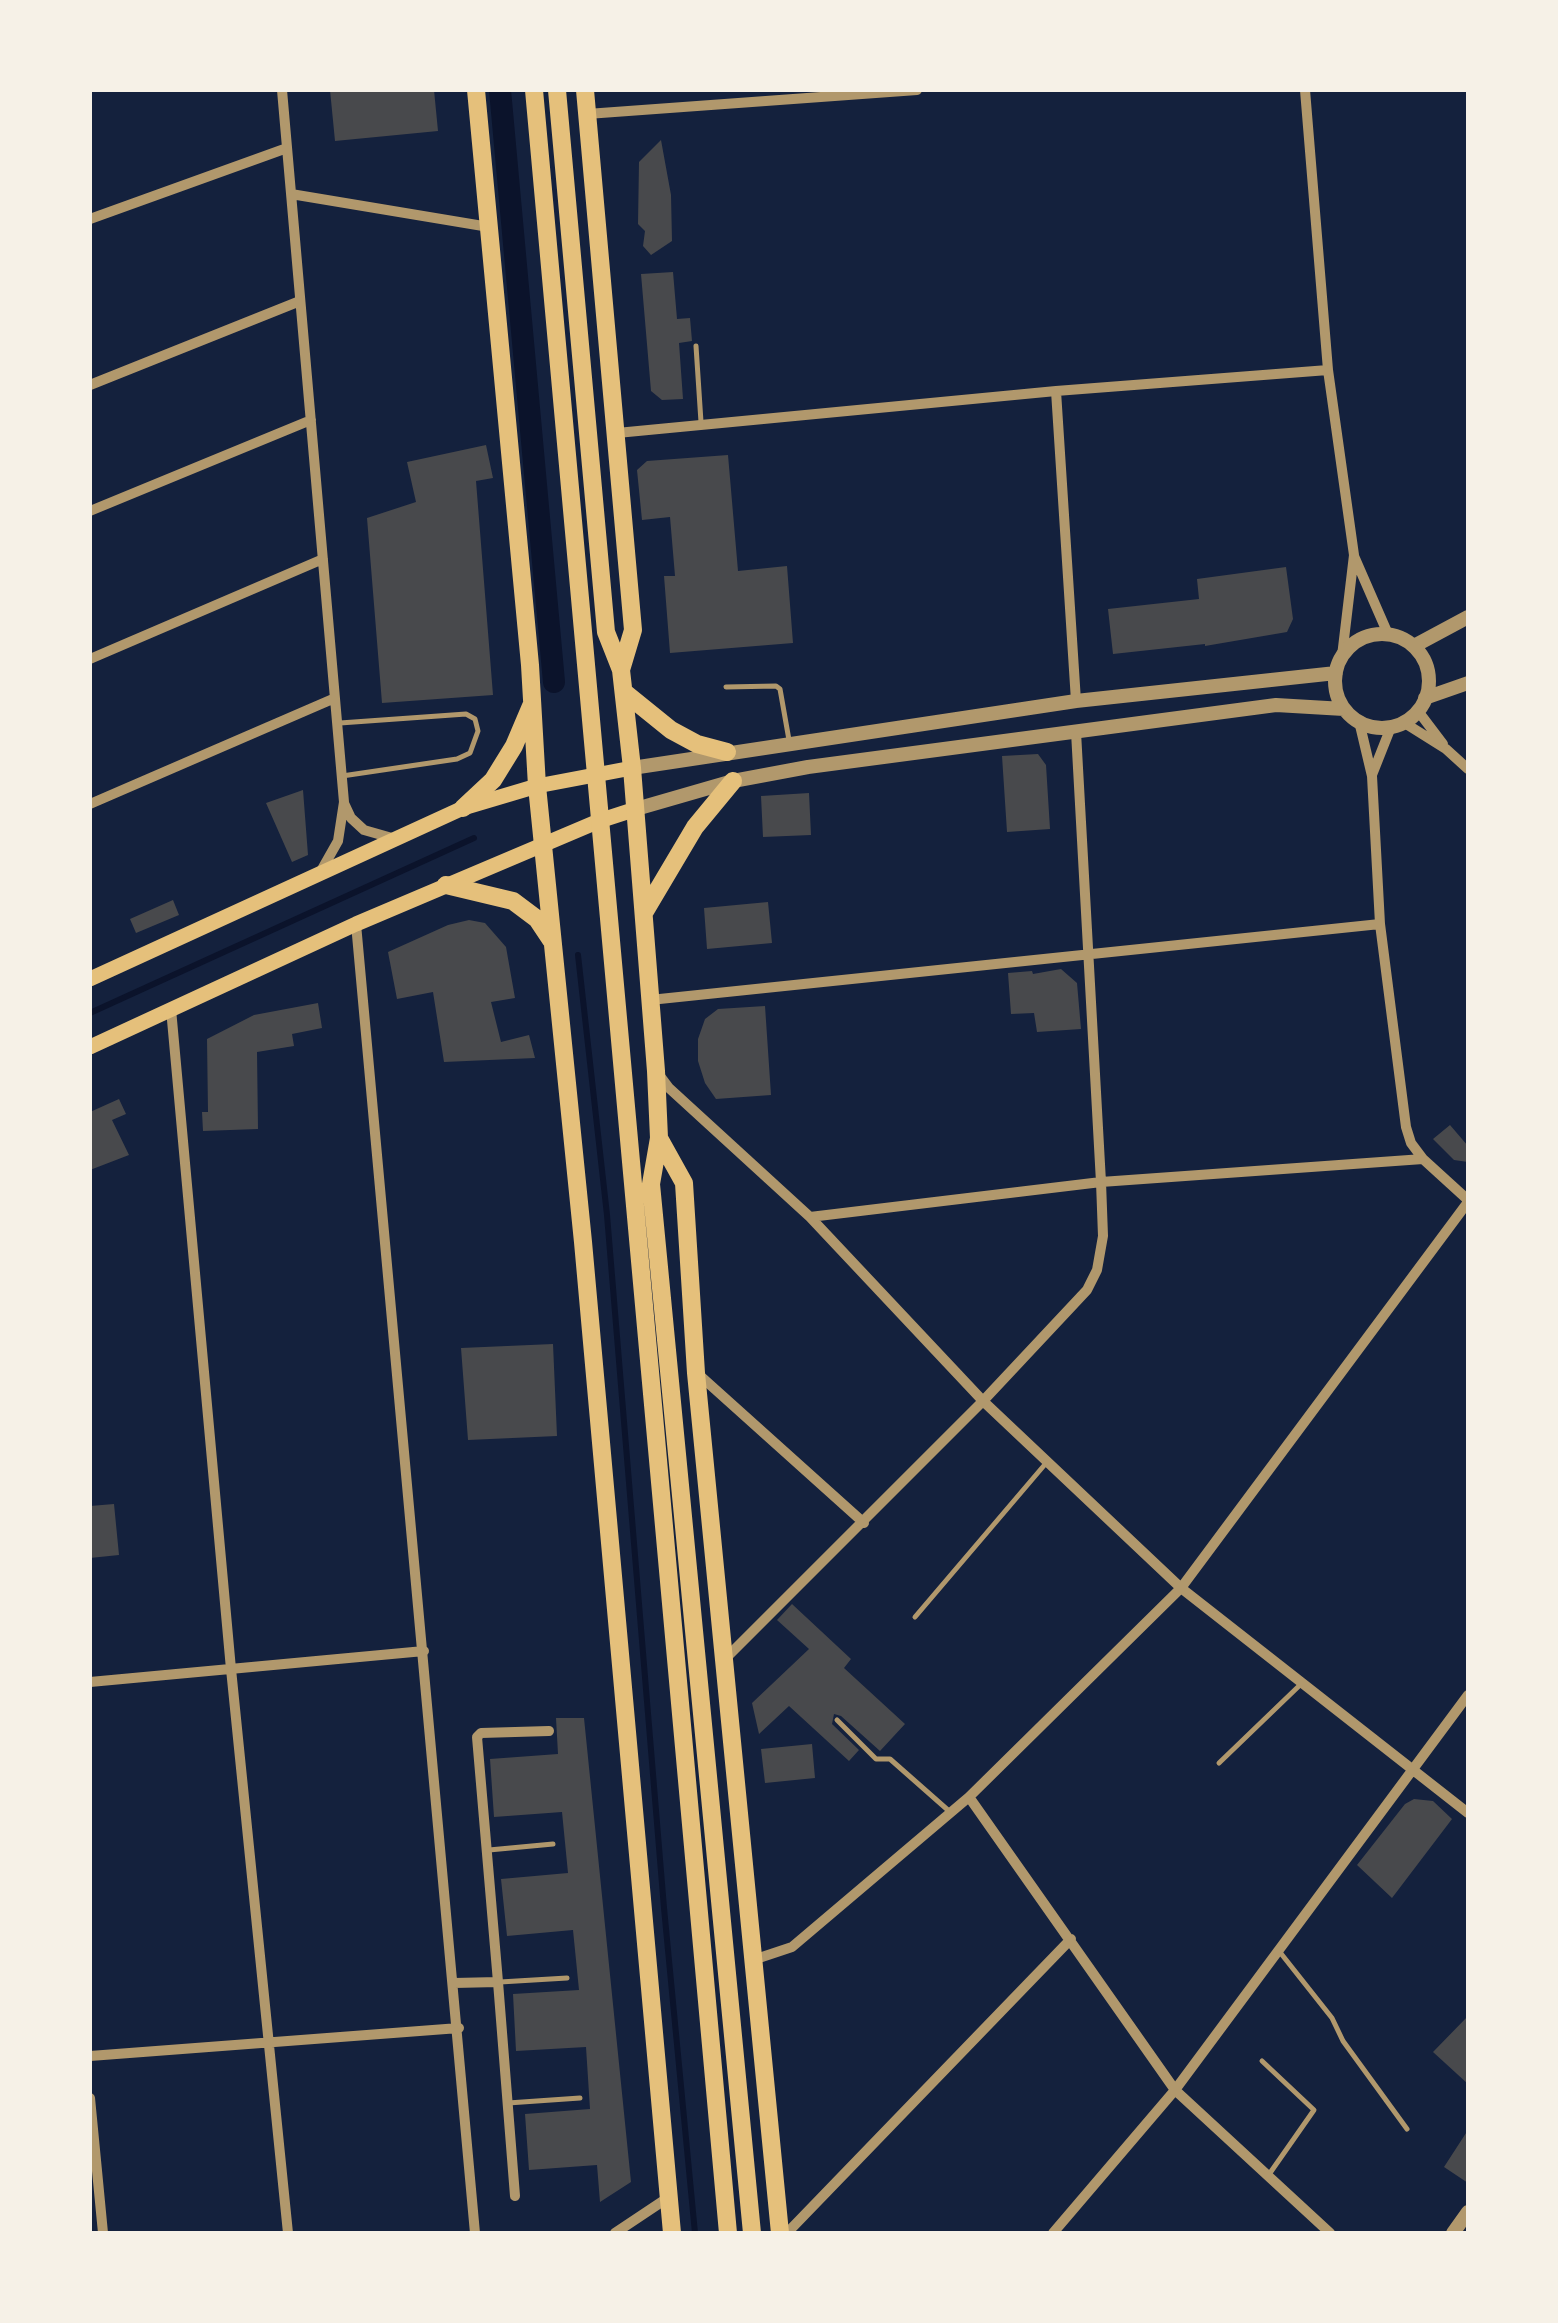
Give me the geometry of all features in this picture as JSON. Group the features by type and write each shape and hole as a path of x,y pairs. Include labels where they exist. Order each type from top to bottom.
{"main road":[{"path":"476,90 672,2233"},
{"path":"534,90 728,2233"},
{"path":"556,90 606,632 622,670 636,809 659,1138 651,1184 752,2233"},
{"path":"585,90 634,630 622,670"},
{"path":"624,692 672,730 697,744 727,752"},
{"path":"463,808 493,780 514,746 533,701"},
{"path":"90,979 463,808 537,786 632,768"},
{"path":"644,914 695,827 733,781"},
{"path":"90,1046 356,924 636,809"},
{"path":"446,885 513,901 537,919 552,942"},
{"path":"659,1138 684,1184 696,1373 767,2110 783,2233"},
{"path":"682,1504 701,1421"},
{"path":"748,2190 767,2110"}],"street":[{"path":"282,90 344,802 338,840 319,874"},
{"path":"587,114 918,90"},
{"path":"1306,90 1328,370 1354,555 1342,656 1336,673 1337,695 1344,709 1359,722 1378,727 1397,724 1446,749 1468,769"},
{"path":"90,219 287,148"},
{"path":"291,194 489,227"},
{"path":"90,385 300,302"},
{"path":"617,434 1056,391 1328,370"},
{"path":"1056,391 1076,701"},
{"path":"90,510 311,420"},
{"path":"1354,555 1388,634"},
{"path":"90,659 323,559"},
{"path":"1414,646 1468,618"},
{"path":"1342,656 1362,638 1388,634 1414,646 1427,666 1429,682 1422,704 1446,749"},
{"path":"632,768 1076,701 1336,673"},
{"path":"1372,776 1397,724 1422,704 1468,684"},
{"path":"90,804 335,698"},
{"path":"636,809 733,781 808,767 1276,706 1344,709"},
{"path":"752,1960 792,1947 969,1797 1181,1588 1468,1201 1411,1144 1406,1128 1380,924 1372,776 1359,722"},
{"path":"726,1658 982,1401 1087,1290 1097,1270 1103,1236 1101,1182 1076,732"},
{"path":"344,802 351,818 364,830 396,839"},
{"path":"356,924 475,2233"},
{"path":"650,1000 1380,924"},
{"path":"171,1009 231,1669 288,2233"},
{"path":"656,1071 810,1217 982,1401 1181,1588 1468,1813"},
{"path":"810,1217 1101,1182 1424,1159"},
{"path":"696,1373 864,1523"},
{"path":"90,1682 424,1651"},
{"path":"1053,2233 1174,2090 1468,1695"},
{"path":"515,2196 477,1738 481,1733 548,1730"},
{"path":"969,1797 1174,2090 1330,2233"},
{"path":"783,2233 1071,1939"},
{"path":"454,1984 498,1982"},
{"path":"90,2056 459,2028"},
{"path":"90,2098 103,2233"},
{"path":"616,2233 670,2197"},
{"path":"1453,2233 1468,2212"}],"lane":[{"path":"696,346 701,425"},
{"path":"726,687 772,684 780,689 789,742"},
{"path":"337,723 466,714 475,719 478,731 470,753 457,758 342,776"},
{"path":"915,1617 1047,1462"},
{"path":"1219,1763 1303,1683"},
{"path":"837,1720 876,1759 890,1759 951,1812"},
{"path":"486,1851 553,1844"},
{"path":"1277,1949 1332,2018 1343,2041 1407,2128"},
{"path":"498,1982 566,1978"},
{"path":"1262,2060 1314,2110 1268,2176"},
{"path":"508,2102 580,2098"}],"building":[{"path":"330,90 434,90 438,131 335,141"},
{"path":"661,140 671,195 672,241 651,255 643,246 645,231 638,224 639,162"},
{"path":"673,272 677,319 690,318 692,341 679,343 683,399 662,400 651,391 641,274"},
{"path":"486,445 493,478 476,481 493,695 382,703 367,518 416,502 407,462"},
{"path":"728,455 738,571 787,566 793,643 670,653 664,576 675,576 670,517 642,520 637,470 647,461"},
{"path":"1286,567 1293,619 1287,632 1205,646 1113,654 1108,609 1199,599 1197,579"},
{"path":"1038,754 1046,765 1050,829 1007,832 1002,756"},
{"path":"303,790 308,855 292,862 266,803"},
{"path":"809,793 811,835 763,837 761,796"},
{"path":"173,900 179,915 136,933 130,919"},
{"path":"768,902 772,943 707,949 704,908"},
{"path":"469,920 485,923 506,947 515,998 491,1002 501,1042 529,1035 535,1058 444,1062 433,992 397,999 388,952 448,925"},
{"path":"1061,969 1077,983 1081,1029 1037,1032 1034,1013 1011,1014 1008,973"},
{"path":"318,1003 322,1028 292,1034 294,1046 257,1052 258,1129 203,1131 202,1112 208,1112 207,1039 254,1015"},
{"path":"765,1006 771,1095 716,1099 705,1083 698,1061 698,1039 705,1019 718,1009"},
{"path":"119,1099 126,1114 112,1120 129,1155 90,1170 90,1112"},
{"path":"1450,1125 1468,1146 1468,1162 1454,1160 1433,1139"},
{"path":"553,1344 557,1436 468,1440 461,1348"},
{"path":"114,1504 119,1555 90,1558 90,1506"},
{"path":"792,1604 851,1659 844,1668 905,1724 880,1751 834,1714 832,1724 859,1750 849,1761 789,1706 759,1734 752,1703 809,1649 777,1620"},
{"path":"556,1718 584,1718 631,2182 600,2202 597,2165 529,2170 525,2114 590,2109 586,2047 516,2051 513,1994 579,1990 573,1930 507,1936 501,1879 568,1873 562,1812 494,1817 490,1759 558,1754"},
{"path":"812,1744 815,1778 765,1783 761,1749"},
{"path":"1414,1799 1433,1801 1452,1819 1392,1898 1357,1865 1405,1804"},
{"path":"1468,2016 1468,2084 1433,2052"},
{"path":"1468,2130 1468,2183 1444,2167"}],"waterway":[{"path":"500,90 554,682"},
{"path":"90,1013 474,838"},
{"path":"578,955 607,1215 695,2233"}]}
